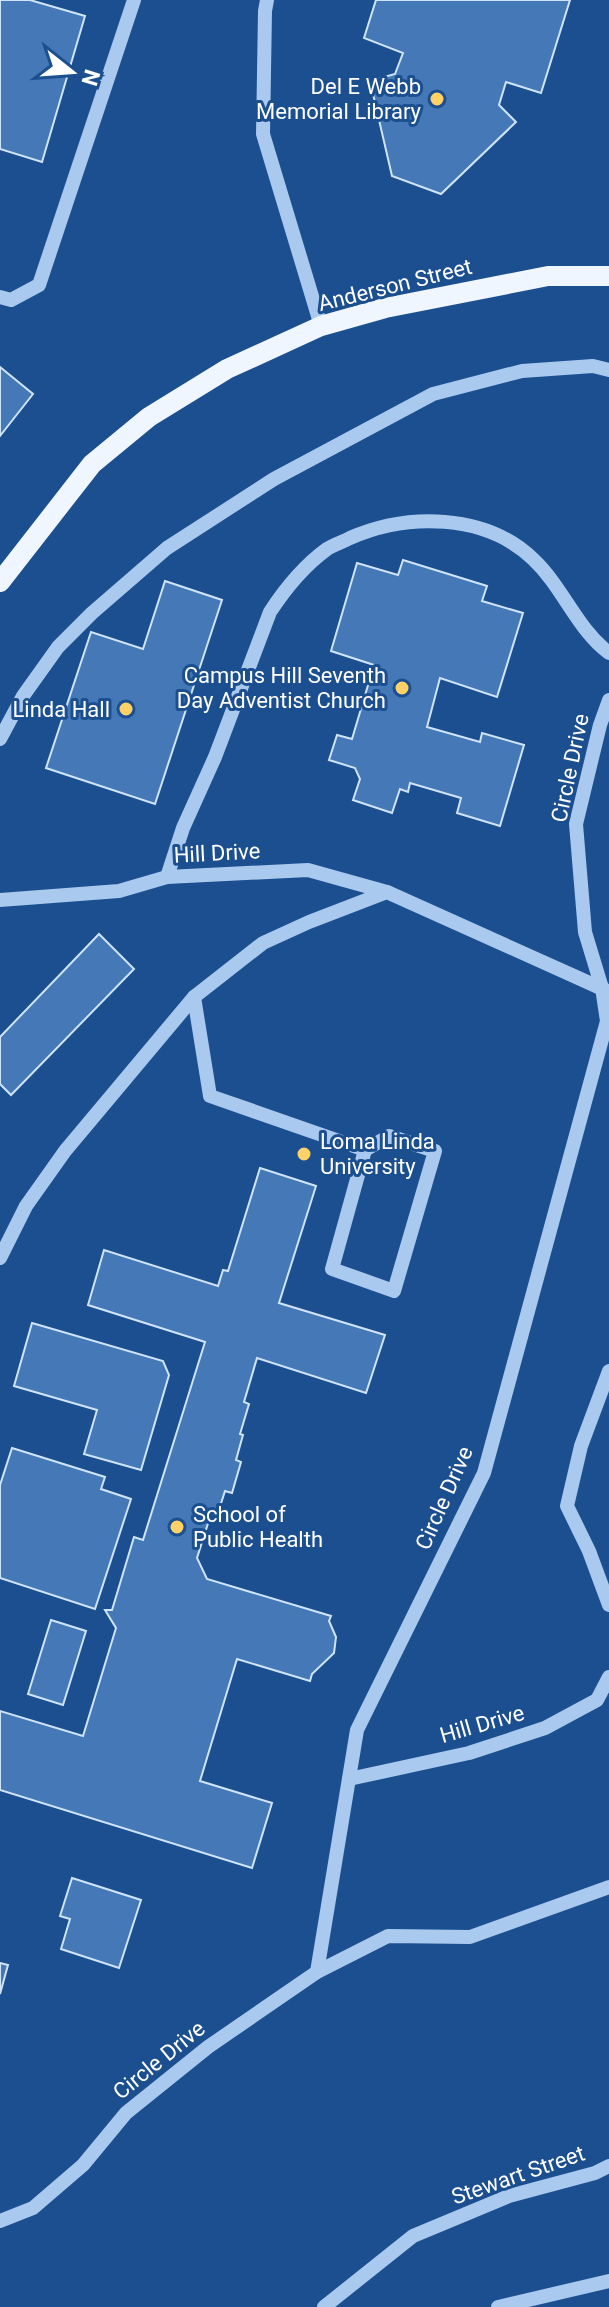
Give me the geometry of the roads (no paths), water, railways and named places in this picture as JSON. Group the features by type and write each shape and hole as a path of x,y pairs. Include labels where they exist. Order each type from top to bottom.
{"main road":[{"name":"Anderson Street","path":"0,582 92,464 149,417 227,369 321,326 399,305 548,276 609,276"}],"street":[{"path":"0,297 11,300 39,285 134,0"},
{"path":"267,0 263,134 321,326"},
{"path":"0,739 23,696 58,647 92,613 167,548 274,479 433,394 522,371 593,366 609,370"},
{"path":"167,877 183,828 215,757 270,612 283,591 328,548 396,522 439,521 500,535 534,560 554,583 579,624 609,653"},
{"name":"Circle Drive","path":"317,1972 357,1730 484,1473 607,1021 606,990 585,932 576,824 609,700"},
{"name":"Hill Drive","path":"0,900 119,891 167,877 308,870 387,892"},
{"path":"0,1258 26,1206 65,1151 194,997 263,943 309,922 387,892 606,990"},
{"path":"194,997 210,1096 365,1150 389,1136 435,1151 394,1291 332,1269 365,1150"},
{"path":"609,1371 581,1446 567,1506 589,1551 609,1605"},
{"name":"Hill Drive","path":"349,1779 469,1753 545,1728 597,1700 609,1677"},
{"name":"Circle Drive","path":"0,2221 33,2208 83,2165 126,2113 208,2047 317,1972 388,1936 470,1937 609,1887"},
{"name":"Stewart Street","path":"324,2307 413,2236 509,2196 595,2173 609,2166"},
{"path":"498,2307 609,2281"}],"place":[{"name":"Del E Webb Memorial Library","path":"437,99"},
{"name":"Campus Hill Seventh Day Adventist Church","path":"402,688"},
{"name":"Linda Hall","path":"126,709"},
{"name":"Loma Linda University","path":"304,1154"},
{"name":"School of Public Health","path":"177,1527"}]}
